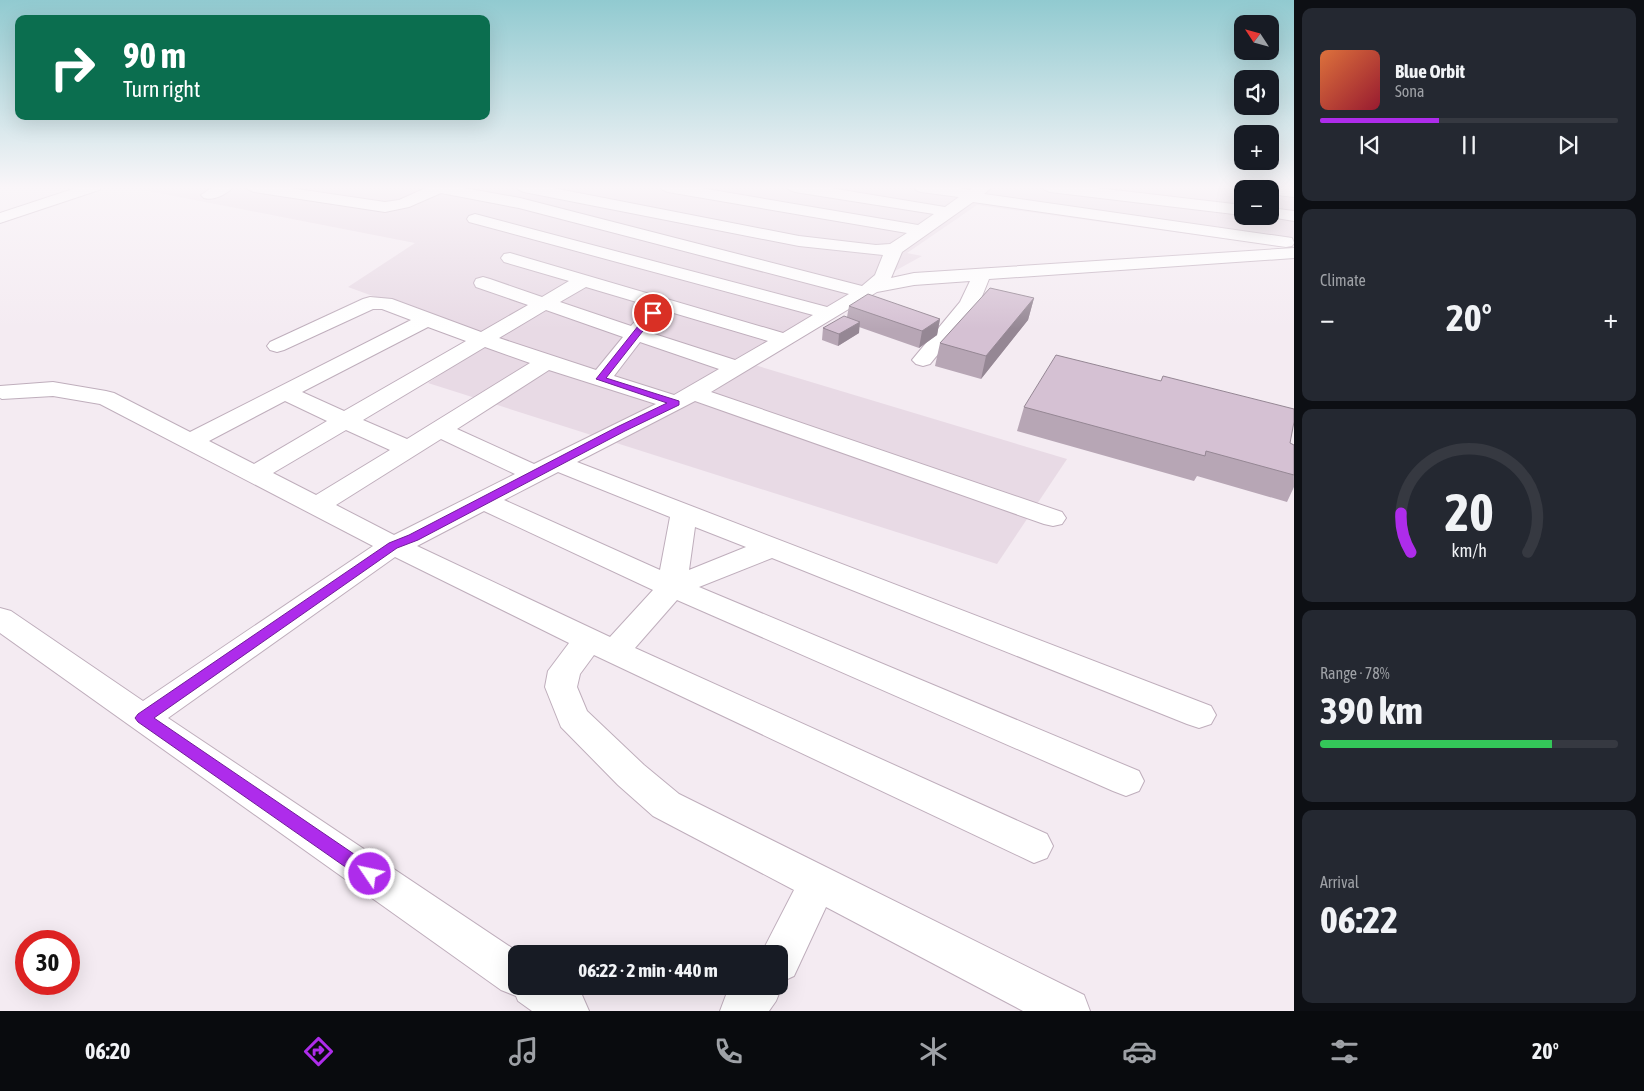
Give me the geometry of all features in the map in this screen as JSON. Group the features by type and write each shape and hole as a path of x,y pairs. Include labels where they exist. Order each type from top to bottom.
{"street":[{"path":"533,234 830,314"},
{"path":"653,234 702,249 868,290 914,279 1294,253"},
{"path":"600,379 662,303 714,234"},
{"path":"763,234 799,241 876,250 894,249 915,234"},
{"path":"799,241 805,234"},
{"path":"1230,234 1294,243"},
{"path":"143,718 393,545 414,537 684,398 830,314 868,290 883,277 894,249"},
{"path":"510,258 786,340"},
{"path":"923,360 969,304 982,274"},
{"path":"254,474 584,280"},
{"path":"483,283 737,368"},
{"path":"277,346 370,303 386,303 427,320 547,362 600,379 684,398 1053,518"},
{"path":"190,441 427,320"},
{"path":"317,506 547,362"},
{"path":"1,392 53,390 106,398 393,545 602,646 1034,846"},
{"path":"286,393 408,449"},
{"path":"439,430 545,468 684,513 1199,714"},
{"path":"484,501 672,587 1126,780"},
{"path":"672,587 684,513"},
{"path":"773,547 672,587 602,646 564,671 561,687 573,718 631,775 666,805 1068,1011"},
{"path":"0,618 508,969"},
{"path":"787,945 818,882"},
{"path":"546,995 567,1010"},
{"path":"742,1011 754,995"}],"shaded area":[{"path":"370,234 934,234 907,253 922,256 735,359 1067,459 997,564 428,383 491,339 348,287 415,243"},
{"path":"1189,234 1294,234 1294,245 1282,247"}],"building":[{"path":"990,288 1034,298 986,356 940,343"},
{"path":"868,294 940,319 922,331 849,306"},
{"path":"844,316 860,322 839,334 823,328"},
{"path":"1056,355 1161,381 1163,376 1294,409 1294,422 1290,443 1294,445 1294,475 1206,451 1205,456 1024,407"}],"route":[{"path":"370,874 143,718 393,545 414,537 621,429 676,403 600,379 653,313"}]}
